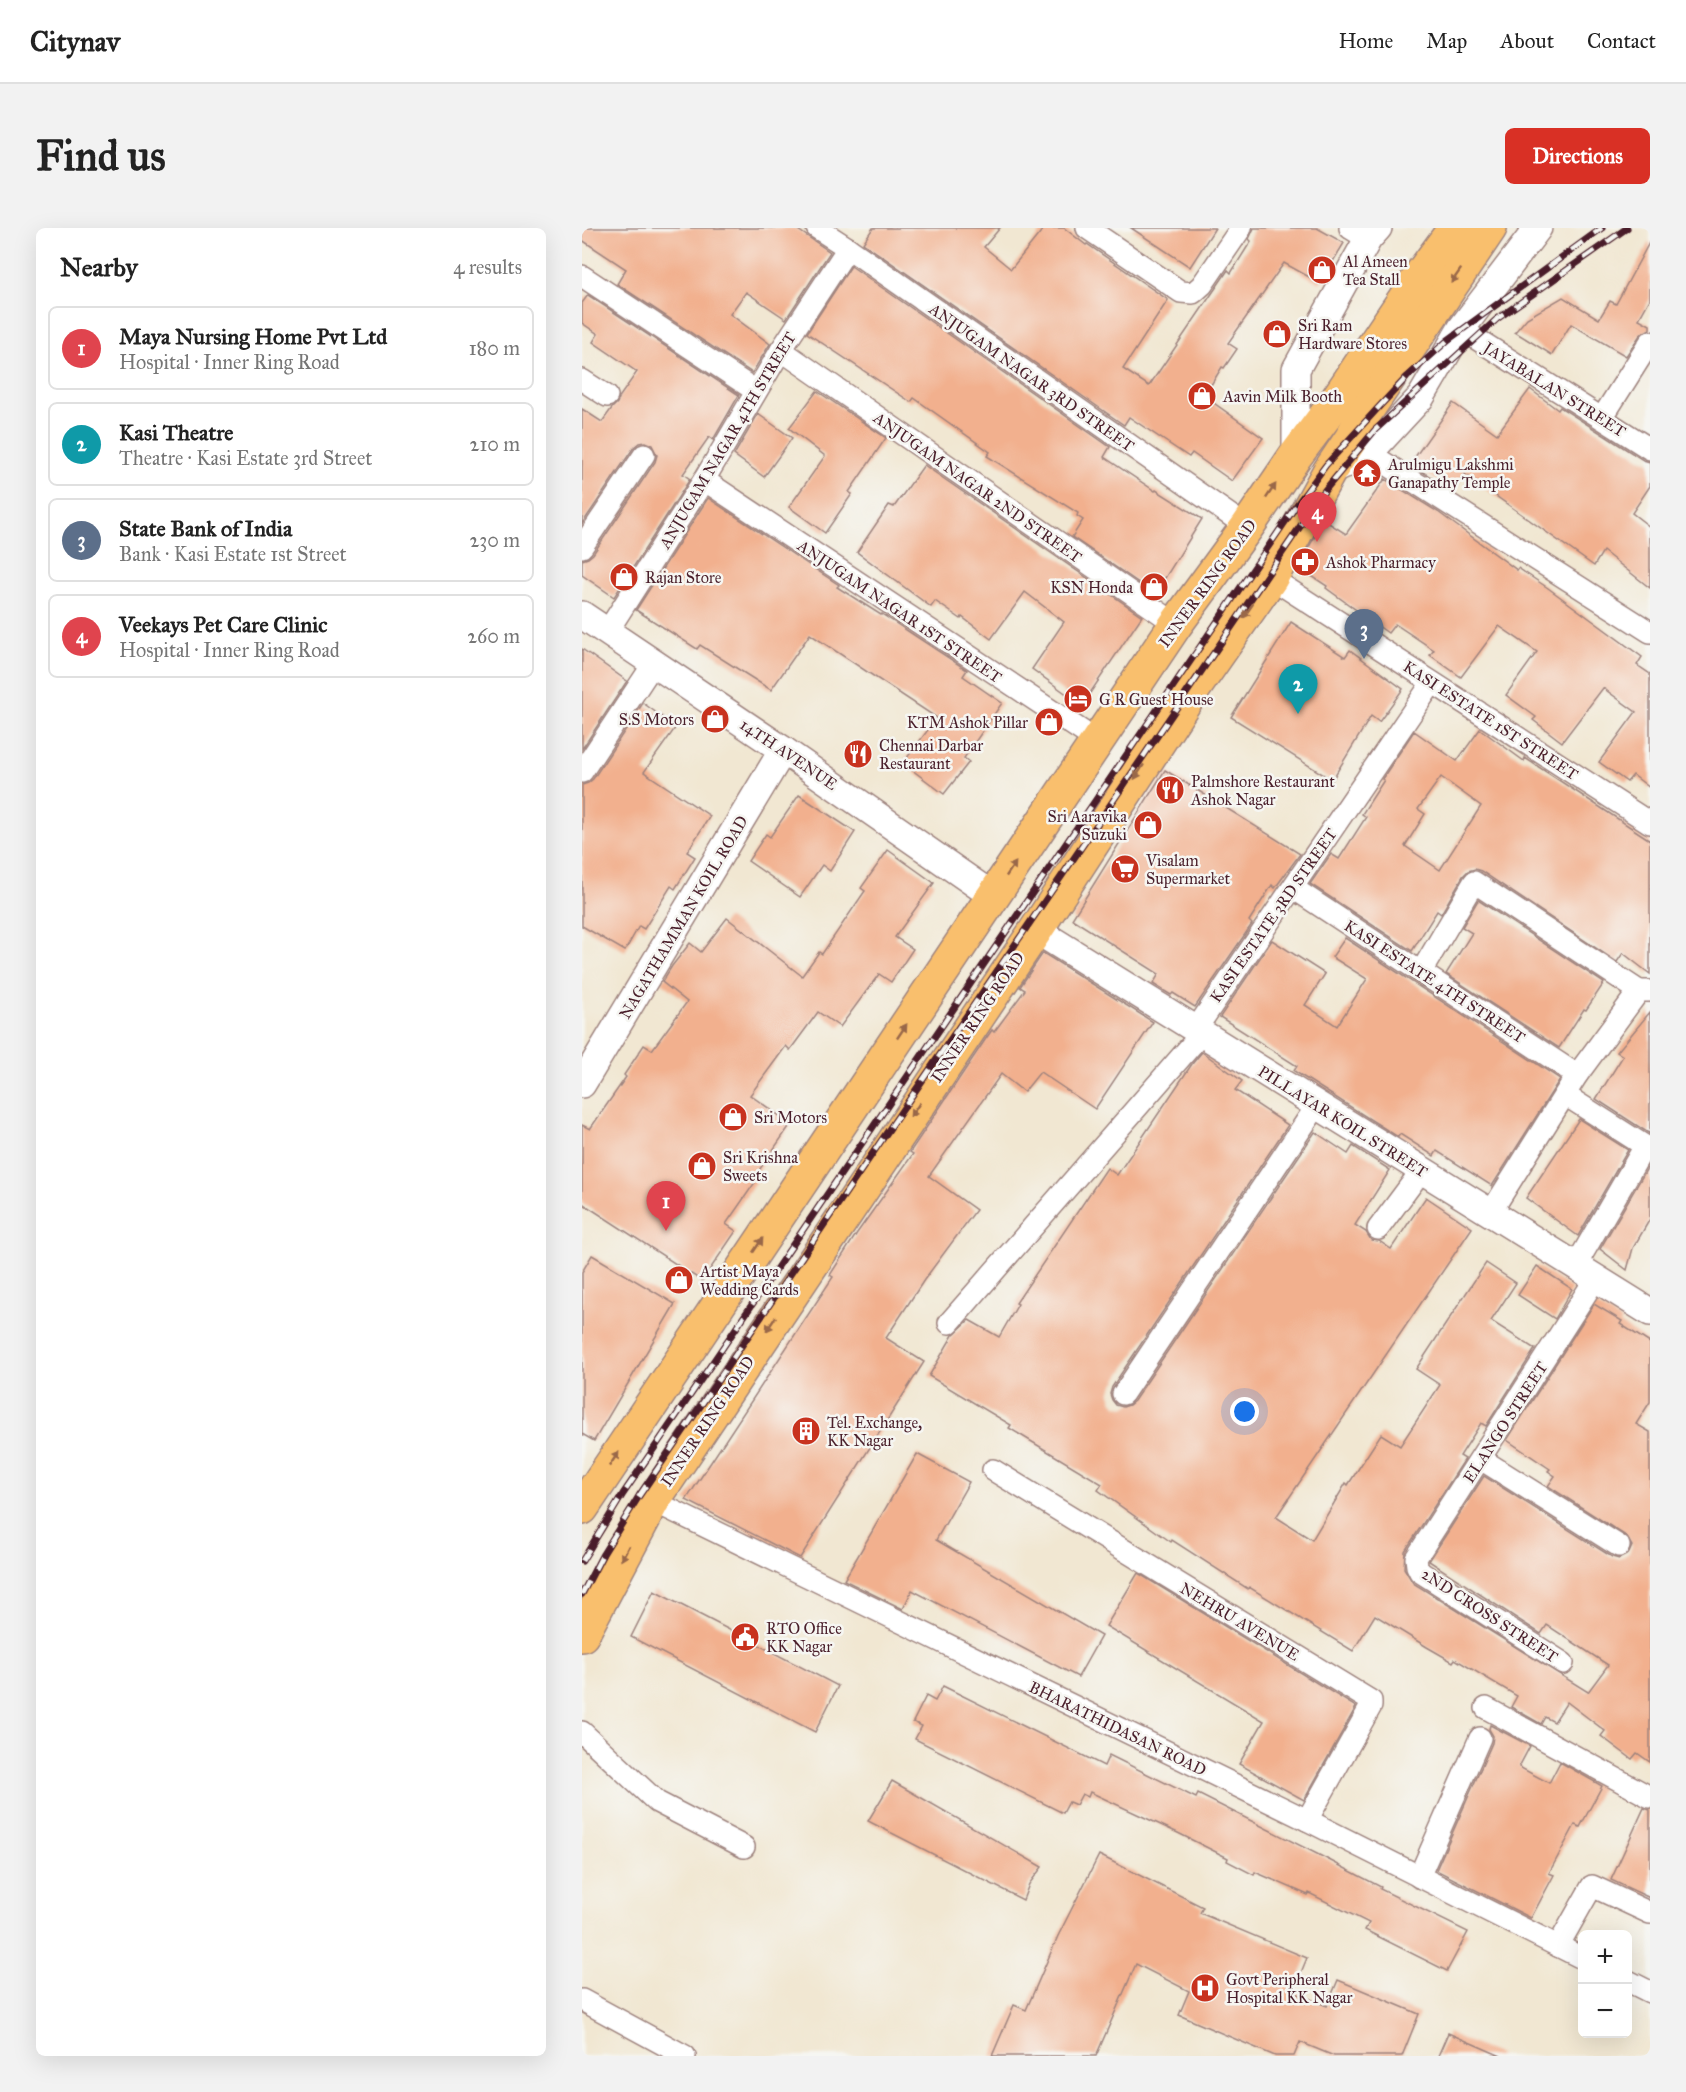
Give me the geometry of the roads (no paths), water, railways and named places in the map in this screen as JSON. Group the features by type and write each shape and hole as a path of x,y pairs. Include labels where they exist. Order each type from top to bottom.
{"main road":[{"path":"1348,412 1422,273 1455,228"},
{"path":"1348,412 1490,228"},
{"name":"INNER RING ROAD","path":"582,1508 1176,624 1296,455 1348,412"},
{"name":"INNER RING ROAD","path":"585,1622 653,1501 1036,930 1186,700 1271,578 1329,472 1351,439 1348,412"}],"street":[{"name":"ANJUGAM NAGAR 3RD STREET","path":"817,228 1247,527"},
{"path":"1087,228 1181,292 1193,293 1208,277 1241,228"},
{"path":"1329,472 1369,453 1421,397 1461,329 1538,228"},
{"path":"1296,455 1296,369 1365,232"},
{"name":"ANJUGAM NAGAR 4TH STREET","path":"607,632 704,480 780,350 848,248"},
{"path":"582,276 756,391"},
{"name":"JAYABALAN STREET","path":"1461,329 1650,449"},
{"path":"1602,418 1650,342"},
{"name":"ANJUGAM NAGAR 2ND STREET","path":"780,350 1176,624"},
{"path":"582,380 607,396"},
{"path":"1369,453 1650,632"},
{"path":"582,547 644,455"},
{"name":"ANJUGAM NAGAR 1ST STREET","path":"704,480 1097,741"},
{"name":"KASI ESTATE 1ST STREET","path":"1271,578 1650,823"},
{"name":"14TH AVENUE","path":"582,615 783,750 993,896"},
{"path":"582,772 654,663"},
{"name":"KASI ESTATE 3RD STREET","path":"949,1323 1199,1031 1432,683"},
{"name":"NAGATHAMMAN KOIL ROAD","path":"582,1084 783,750"},
{"path":"1421,972 1474,882 1645,991 1577,1075 1491,1212"},
{"name":"KASI ESTATE 4TH STREET","path":"1293,888 1577,1075"},
{"name":"PILLAYAR KOIL STREET","path":"1036,930 1650,1312"},
{"name":"ELANGO STREET","path":"1417,1566 1416,1558 1481,1459 1586,1272 1645,1146 1565,1095"},
{"path":"1123,1394 1317,1104"},
{"path":"1378,1229 1422,1170"},
{"path":"1481,1459 1619,1546"},
{"name":"NEHRU AVENUE","path":"993,1470 1371,1701 1371,1706 1307,1820"},
{"name":"BHARATHIDASAN ROAD","path":"653,1501 1307,1820 1578,1956"},
{"name":"2ND CROSS STREET","path":"1417,1566 1420,1572 1563,1663"},
{"path":"1486,1708 1650,1797"},
{"path":"582,1732 657,1802 744,1848"},
{"path":"1419,1877 1480,1738"},
{"path":"1558,1946 1592,1886 1650,1912"},
{"path":"1632,1983 1650,1992"},
{"path":"582,2000 685,2056"}],"railway":[{"path":"582,1561 623,1494 1326,465 1407,377 1448,340 1602,228"},
{"path":"582,1594 603,1554 639,1496 1325,490 1375,430 1497,319 1627,228"}],"place":[{"name":"Al Ameen Tea Stall","path":"1322,270"},
{"name":"Sri Ram Hardware Stores","path":"1277,334"},
{"name":"Aavin Milk Booth","path":"1202,396"},
{"name":"Arulmigu Lakshmi Ganapathy Temple","path":"1367,473"},
{"name":"Veekays Pet Care Clinic","path":"1317,542"},
{"name":"Ashok Pharmacy","path":"1305,562"},
{"name":"Rajan Store","path":"624,577"},
{"name":"KSN Honda","path":"1154,587"},
{"name":"State Bank of India","path":"1364,659"},
{"name":"G R Guest House","path":"1078,699"},
{"name":"Kasi Theatre","path":"1298,714"},
{"name":"S.S Motors","path":"715,719"},
{"name":"KTM Ashok Pillar","path":"1049,722"},
{"name":"Chennai Darbar Restaurant","path":"858,754"},
{"name":"Palmshore Restaurant Ashok Nagar","path":"1170,790"},
{"name":"Sri Aaravika Suzuki","path":"1148,825"},
{"name":"Visalam Supermarket","path":"1125,869"},
{"name":"Sri Motors","path":"733,1117"},
{"name":"Sri Krishna Sweets","path":"702,1166"},
{"name":"Maya Nursing Home Pvt Ltd","path":"666,1231"},
{"name":"Artist Maya Wedding Cards","path":"679,1280"},
{"name":"Tel. Exchange, KK Nagar","path":"806,1431"},
{"name":"RTO Office KK Nagar","path":"745,1637"},
{"name":"Govt Peripheral Hospital KK Nagar","path":"1205,1988"}]}
